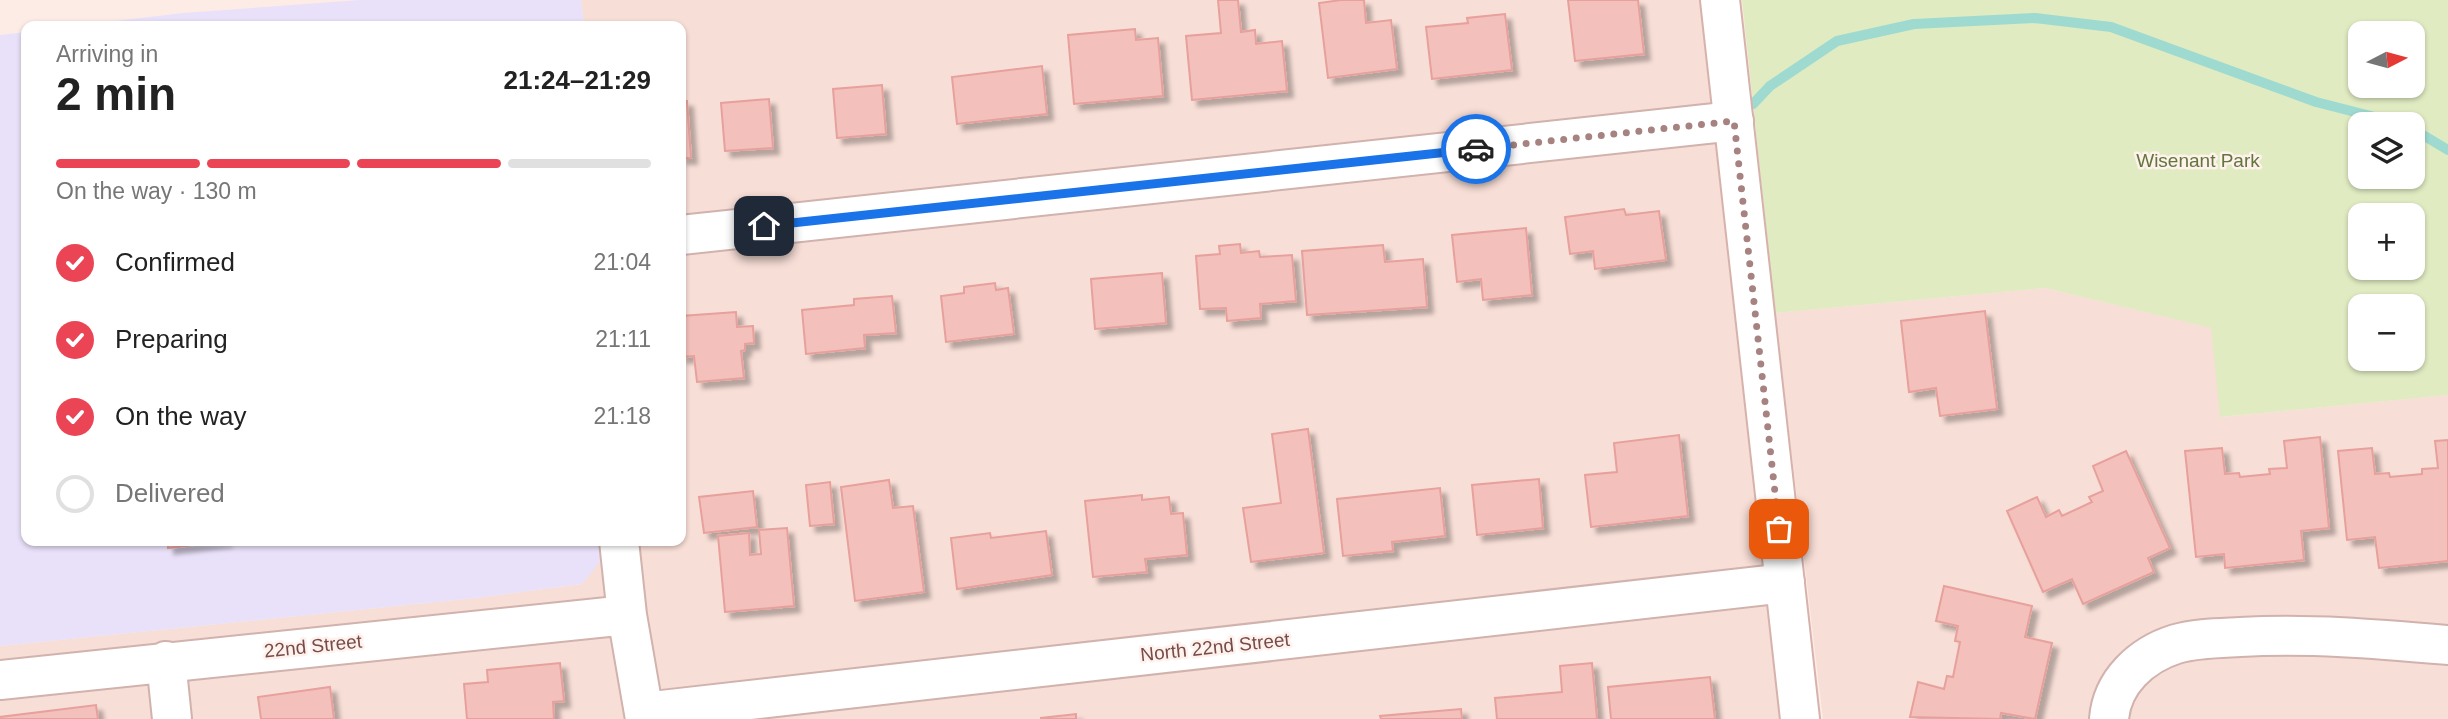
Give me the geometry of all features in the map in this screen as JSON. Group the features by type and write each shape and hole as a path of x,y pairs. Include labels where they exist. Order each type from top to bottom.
{"street":[{"path":"1720,0 1800,719"},
{"path":"686,234 1734,121"},
{"path":"620,546 627,615 644,715"},
{"name":"North 22nd Street","path":"644,715 1785,583"},
{"name":"22nd Street","path":"0,680 627,615"},
{"path":"2109,719 2112,702 2122,679 2143,660 2176,644 2210,639 2300,634 2448,645"},
{"path":"166,661 172,719"}],"shaded area":[{"path":"360,0 581,0 583,21 115,21 183,13"},
{"path":"581,0 1704,0 1783,719 0,719 0,646 476,598 582,584 601,546 686,546 686,21 583,21"},
{"path":"21,33 21,546 602,546 599,563 582,584 476,598 0,646 0,35"},
{"path":"2045,288 2212,328 2221,417 2448,395 2448,719 1823,719 1775,313"}],"green space":[{"name":"Wisenant Park","path":"1742,0 2448,0 2448,395 2220,417 2211,328 2045,288 1775,313"}],"building":[{"path":"1218,0 1238,0 1241,32 1255,30 1256,44 1282,41 1287,91 1192,100 1186,36 1221,33"},
{"path":"1364,0 1366,23 1391,20 1397,69 1328,78 1319,3"},
{"path":"1568,0 1638,0 1644,54 1575,61"},
{"path":"1505,14 1512,70 1432,79 1426,27 1468,23 1467,18"},
{"path":"1135,29 1136,40 1158,38 1163,96 1074,104 1068,35"},
{"path":"1042,66 1047,114 957,124 952,77"},
{"path":"882,85 886,134 837,138 833,89"},
{"path":"769,99 773,148 725,151 721,103"},
{"path":"686,101 687,101 691,158 686,158"},
{"path":"1624,209 1626,215 1659,211 1666,260 1595,269 1593,251 1570,254 1565,217"},
{"path":"1526,228 1532,295 1483,300 1481,279 1457,282 1452,235"},
{"path":"1240,244 1241,253 1259,251 1260,257 1292,255 1296,301 1260,304 1261,318 1227,321 1226,308 1200,309 1196,256 1220,254 1219,246"},
{"path":"1383,245 1385,262 1423,259 1427,307 1307,315 1302,251"},
{"path":"1162,273 1166,323 1095,329 1091,279"},
{"path":"995,283 996,290 1008,288 1014,334 946,342 941,296 964,293 964,287"},
{"path":"892,296 896,333 864,335 865,348 806,354 802,310 854,305 854,299"},
{"path":"1985,311 1997,409 1940,416 1936,388 1909,392 1901,321"},
{"path":"736,312 737,327 753,326 754,343 745,344 745,350 741,351 744,378 697,382 694,356 686,357 686,316"},
{"path":"1308,429 1324,553 1251,562 1243,508 1281,503 1272,434"},
{"path":"1679,435 1688,516 1591,527 1585,475 1617,472 1614,443"},
{"path":"2320,437 2329,528 2301,531 2304,560 2225,568 2224,554 2196,557 2185,451 2222,448 2225,474 2239,473 2240,477 2270,474 2269,469 2287,468 2284,441"},
{"path":"2448,440 2448,561 2379,568 2375,537 2347,540 2338,451 2372,448 2375,474 2389,473 2390,477 2422,474 2422,469 2438,468 2435,441"},
{"path":"2126,451 2170,548 2148,558 2154,572 2083,604 2072,579 2043,592 2007,511 2037,497 2046,517 2059,510 2062,516 2092,502 2089,497 2103,491 2093,466"},
{"path":"1539,479 1543,528 1477,535 1472,485"},
{"path":"889,480 893,508 913,506 924,592 855,601 841,487"},
{"path":"830,482 834,524 810,526 806,485"},
{"path":"1440,488 1445,536 1392,542 1393,551 1343,556 1337,499"},
{"path":"753,491 757,527 704,533 699,497"},
{"path":"1142,495 1142,500 1169,497 1171,514 1183,513 1187,555 1145,559 1147,572 1093,577 1085,501"},
{"path":"787,528 794,606 725,612 718,536 749,533 750,555 761,554 759,530"},
{"path":"1046,531 1052,575 957,589 951,538 990,533 991,538"},
{"path":"1944,586 2032,606 2025,637 2052,643 2035,719 2001,713 2000,719 1910,717 1918,682 1944,689 1947,676 1953,677 1960,642 1955,641 1958,626 1936,621"},
{"path":"560,663 564,701 553,702 554,719 467,719 464,684 488,682 487,670"},
{"path":"1592,663 1597,719 1497,719 1495,698 1562,692 1560,666"},
{"path":"1710,677 1715,719 1611,719 1608,687"},
{"path":"330,687 334,719 261,719 258,697"},
{"path":"96,705 98,719 0,719 0,717"},
{"path":"1461,709 1462,719 1381,719 1380,716"},
{"path":"1076,714 1076,719 1041,719 1041,718"}],"waterway":[{"path":"1753,104 1770,86 1837,41 1914,24 2035,18 2111,27 2316,102 2355,112"},
{"path":"2425,136 2448,150"}],"way so far":[{"path":"1476,149 1734,121 1779,529"}],"route":[{"path":"764,226 1476,149"}]}
